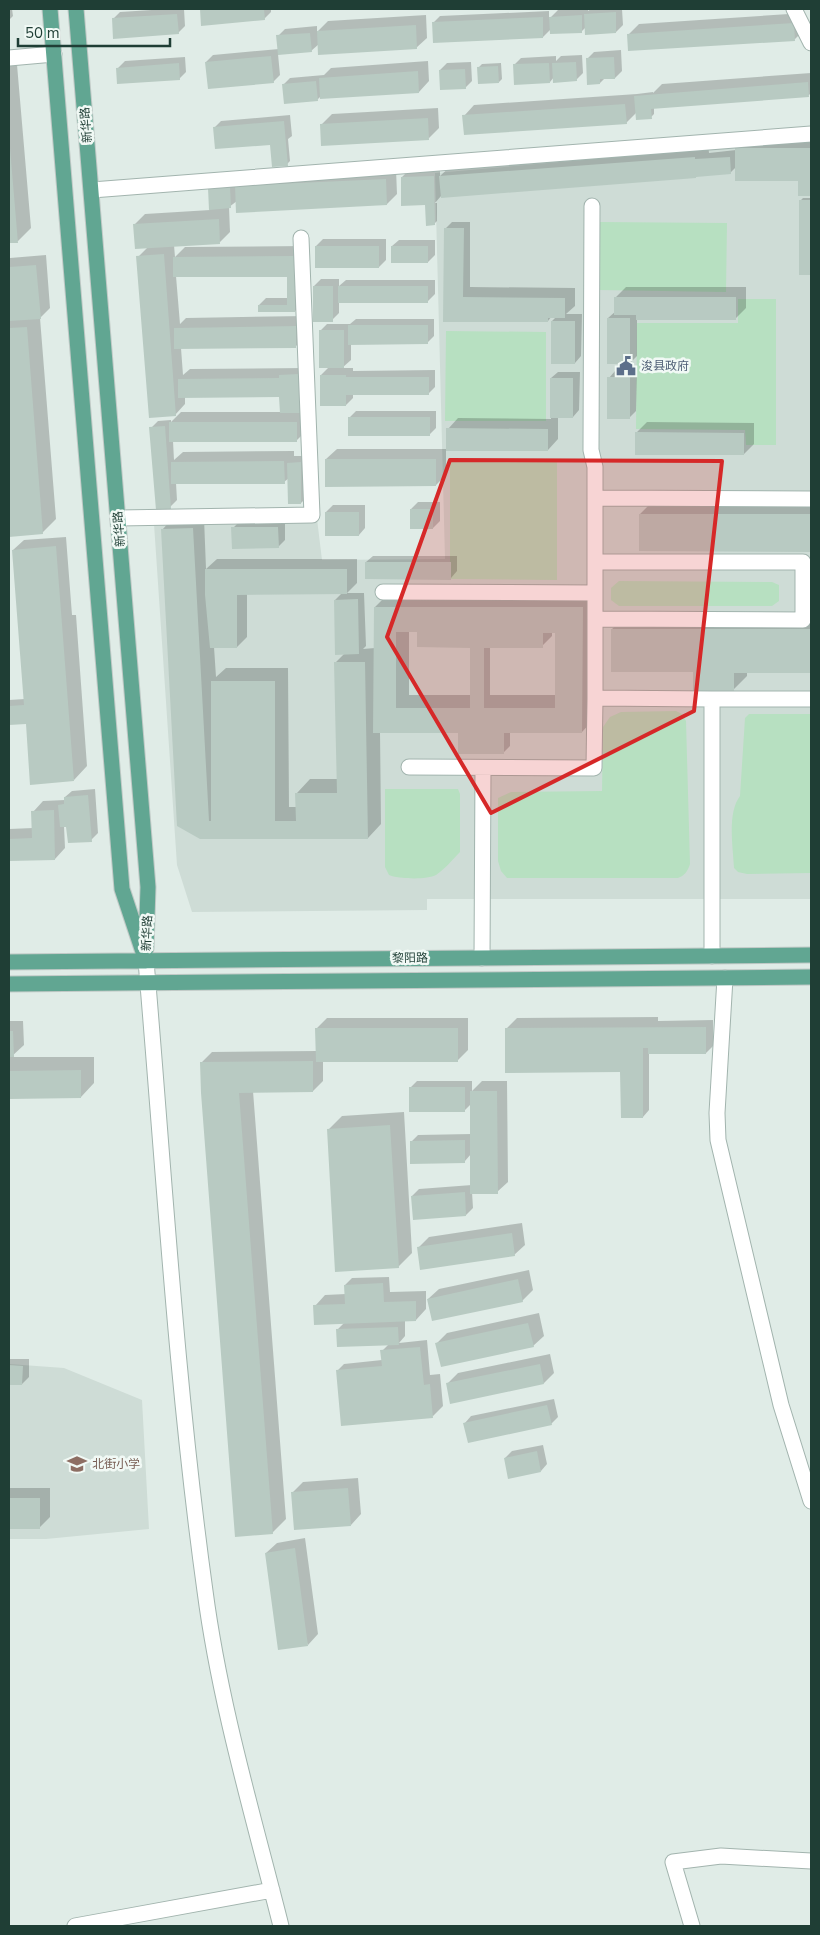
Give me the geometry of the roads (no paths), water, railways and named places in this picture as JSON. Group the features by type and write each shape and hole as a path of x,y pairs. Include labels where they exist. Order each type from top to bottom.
{"main road":[{"name":"新华路","path":"50,9 122,889 146,961"},
{"name":"新华路","path":"76,9 148,887 146,961"},
{"name":"黎阳路","path":"9,962 811,955"},
{"name":"黎阳路","path":"9,984 811,977"}],"street":[{"path":"794,9 811,43"},
{"path":"9,58 54,54"},
{"path":"92,190 811,134"},
{"path":"409,767 594,768 595,467 591,450 592,206"},
{"path":"118,518 312,515 301,238"},
{"path":"595,498 811,499"},
{"path":"595,562 803,562 807,620 595,619"},
{"path":"383,592 595,593"},
{"path":"595,698 811,699"},
{"path":"712,699 712,956"},
{"path":"482,958 483,768"},
{"path":"146,961 182,1394 205,1592 234,1749 282,1926"},
{"path":"725,978 717,1113 718,1140 781,1405 811,1501"},
{"path":"692,1926 673,1862 721,1856 811,1861"},
{"path":"76,1926 272,1890"}],"place":[{"name":"浚县政府","path":"626,366"},
{"name":"北街小学","path":"77,1464"}]}
